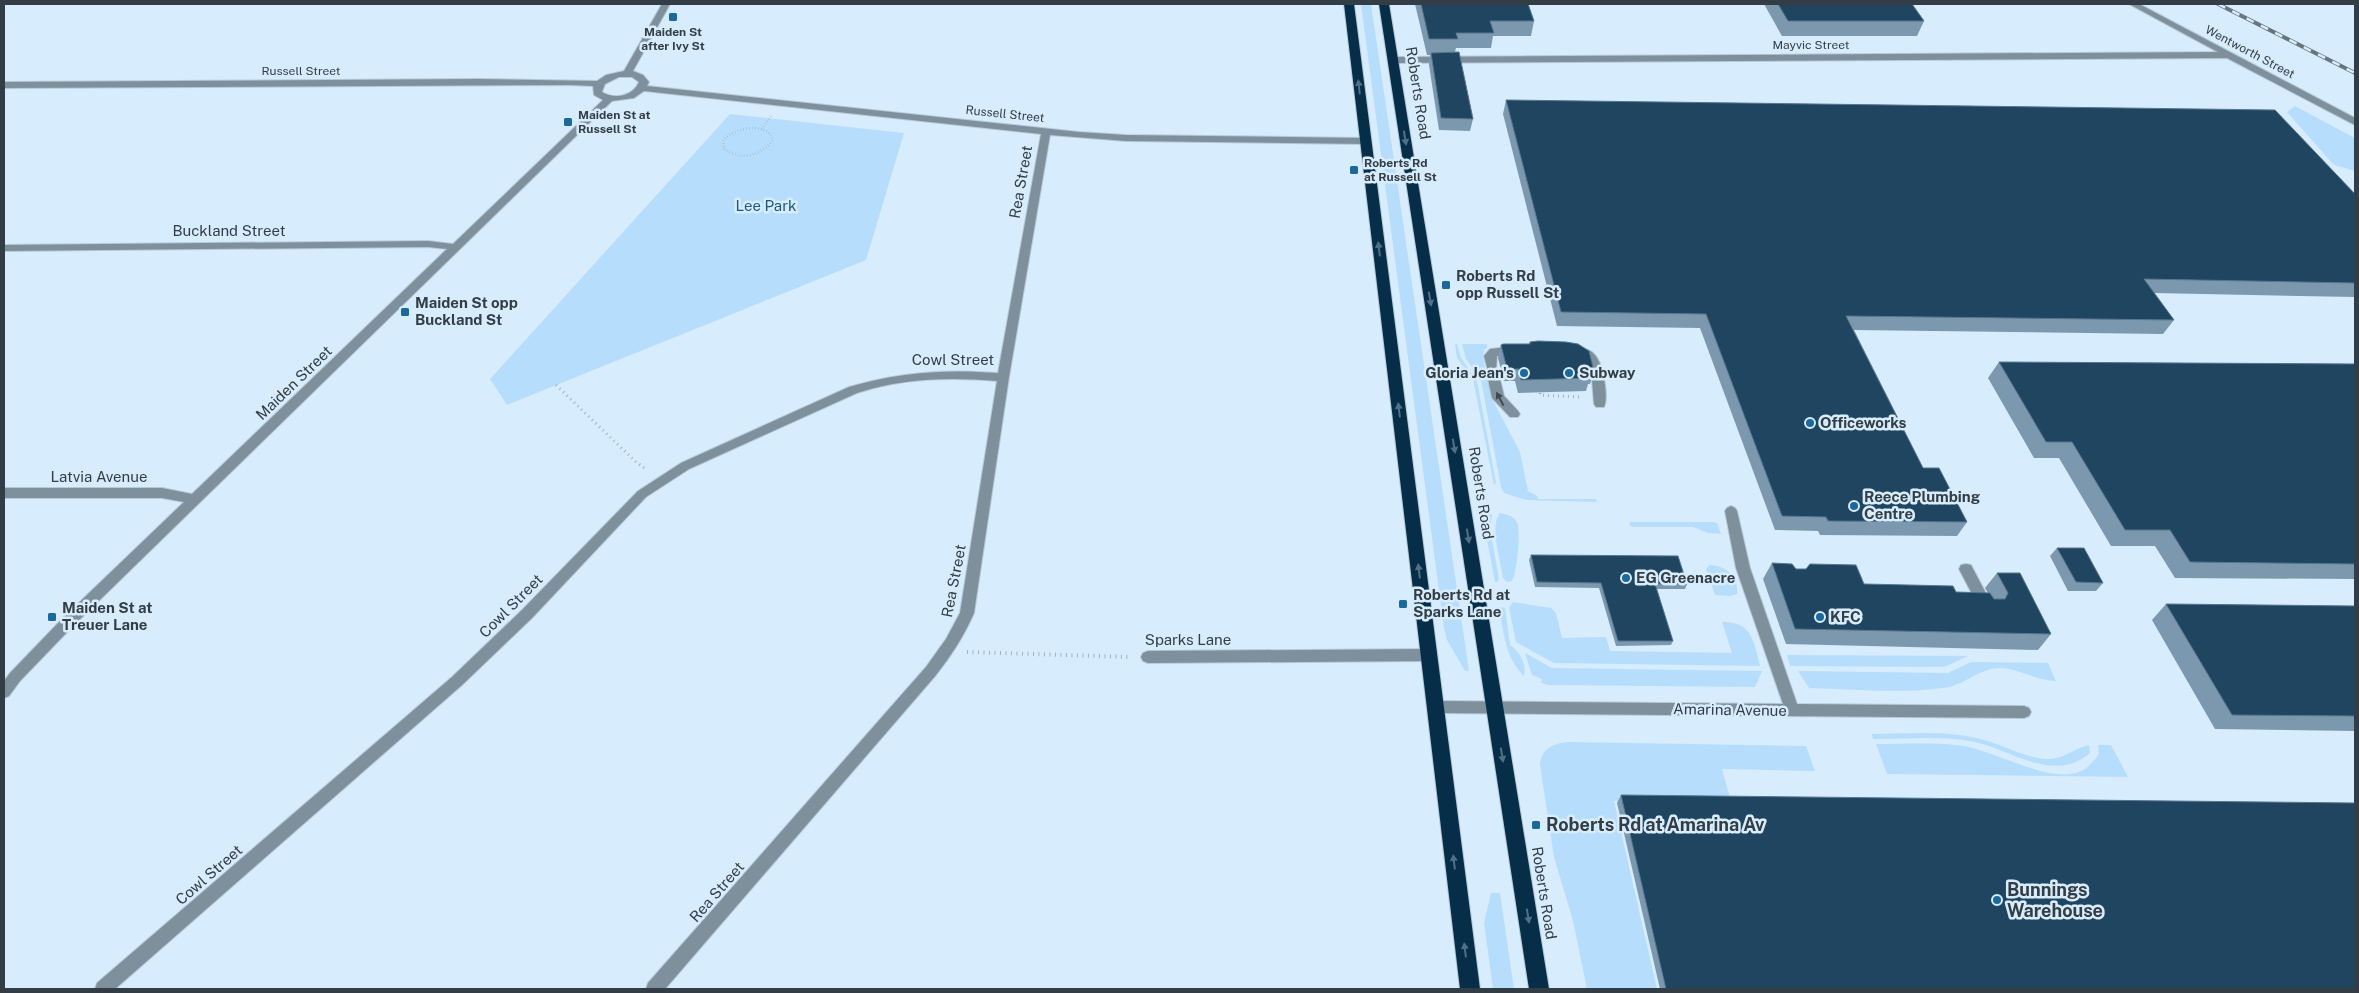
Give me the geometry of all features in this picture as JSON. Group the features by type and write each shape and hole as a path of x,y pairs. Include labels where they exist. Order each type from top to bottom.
{"highway":[{"path":"1349,4 1437,707 1470,989"},
{"name":"Roberts Road","path":"1384,4 1539,989"}],"street":[{"path":"627,74 666,4"},
{"name":"Wentworth Street","path":"2133,4 2355,122"},
{"name":"Mayvic Street","path":"1392,60 2229,55"},
{"path":"627,74 642,78 644,82 643,88 629,96 609,99 597,93 599,84 609,77 627,74"},
{"name":"Russell Street","path":"4,86 478,82 599,84"},
{"name":"Russell Street","path":"643,88 1126,138 1365,141"},
{"name":"Maiden Street","path":"4,692 42,648 194,499 609,99"},
{"name":"Rea Street","path":"654,989 958,635 966,613 1003,377 1046,131"},
{"name":"Buckland Street","path":"4,248 428,244 455,247"},
{"path":"1514,414 1498,398 1490,356 1497,350 1532,350"},
{"path":"1560,350 1579,351 1590,357 1601,394 1600,404"},
{"name":"Cowl Street","path":"103,989 457,681 527,614 625,511 661,480 694,462 852,390 877,382 918,375 1003,377"},
{"name":"Latvia Avenue","path":"4,493 162,493 194,499"},
{"path":"1731,511 1743,568 1792,710"},
{"path":"1966,569 1987,609"},
{"name":"Sparks Lane","path":"1148,657 1430,655"},
{"name":"Amarina Avenue","path":"1437,707 2024,712"}],"path":[{"path":"762,129 772,135 773,140 765,150 758,153 733,155 724,149 723,140 740,130 762,129"},
{"path":"556,385 636,462 661,480"},
{"path":"1564,391 1565,396"},
{"path":"1540,393 1540,396 1580,396 1582,403"},
{"name":"Sparks Lane","path":"946,651 1148,657"}],"green space":[{"path":"1361,4 1371,4 1469,671 1465,671 1447,640 1444,628"},
{"path":"2295,106 2355,138 2355,171 2334,165 2287,112"},
{"name":"Lee Park","path":"730,114 904,133 866,260 507,405 490,379"},
{"path":"1455,344 1457,344 1461,358 1477,381 1496,483 1494,485 1473,379 1457,358"},
{"path":"1462,344 1487,344 1483,358 1491,397 1520,452 1528,491 1537,496 1538,499 1596,499 1597,502 1526,500 1504,493 1501,487 1481,380 1466,359"},
{"path":"1489,513 1492,515 1490,529 1499,579 1497,582 1495,582 1484,524 1485,517"},
{"path":"1500,513 1514,518 1518,527 1517,561 1514,577 1512,581 1507,582 1503,578 1496,535 1497,519"},
{"path":"1630,522 1713,522 1717,523 1721,534 1708,533 1693,527 1632,527 1629,524"},
{"path":"1710,565 1721,567 1734,577 1737,594 1731,596 1715,595 1706,569"},
{"path":"1513,602 1551,608 1556,613 1562,638 1606,637 1610,651 1732,653 1722,622 1740,625 1746,629 1753,641 1760,666 1554,663 1516,642 1509,608"},
{"path":"1501,607 1505,608 1510,645 1519,654 1523,662 1524,676 1513,662 1507,646 1500,612"},
{"path":"1525,653 1552,668 1762,671 1755,687 1549,685 1541,683 1542,679 1532,675"},
{"path":"1787,655 1968,656 1944,667 1790,666"},
{"path":"1971,662 2048,663 2056,681 2041,679 2005,668 1997,668 1990,669 1950,687 1910,691 1859,690 1809,688 1798,671 1948,673"},
{"path":"1872,734 1953,734 1989,741 2032,757 2050,759 2089,745 2090,753 2076,762 2061,766 2046,765 2031,762 1970,741 1934,738 1873,739"},
{"path":"1568,742 1806,746 1815,771 1722,769 1731,801 1614,801 1657,989 1587,989 1573,921 1554,857 1540,765 1543,755 1549,748"},
{"path":"1876,744 1964,746 2036,770 2064,774 2080,772 2089,765 2099,754 2098,745 2111,745 2128,777 1887,774"},
{"path":"1491,893 1500,893 1514,989 1493,989 1484,923"}],"building":[{"path":"1421,4 1528,4 1534,21 1490,21 1494,33 1456,33 1458,39 1429,39"},
{"path":"1778,4 1912,4 1924,21 1788,21"},
{"path":"1459,52 1473,119 1441,118 1431,53"},
{"path":"1506,100 2275,110 2355,194 2355,283 2144,279 2174,320 1846,316 1923,468 1939,468 1967,522 1828,521 1826,517 1782,516 1706,314 1561,312"},
{"path":"1530,342 1578,344 1589,351 1594,371 1588,371 1590,378 1521,380 1519,369 1507,369 1501,345 1530,344"},
{"path":"1999,362 2355,364 2355,564 2190,562 2170,530 2125,530 2072,442 2046,442"},
{"path":"2057,548 2084,548 2103,583 2076,582"},
{"path":"1531,555 1678,556 1687,584 1655,584 1673,641 1618,641 1601,583 1537,582"},
{"path":"1772,563 1792,564 1796,569 1806,569 1810,564 1856,565 1864,584 1953,586 1956,592 1990,593 1994,599 2005,599 2008,593 1997,573 2020,573 2051,634 1795,629"},
{"path":"2166,604 2355,606 2355,716 2232,715"},
{"name":"Bunnings Warehouse","path":"1621,795 2355,803 2355,989 1666,989"}],"railway":[{"path":"2218,4 2355,73"}],"place":[{"name":"Maiden St after Ivy St","path":"673,17"},
{"name":"Maiden St at Russell St","path":"568,122"},
{"name":"Roberts Rd at Russell St","path":"1354,170"},
{"name":"Roberts Rd opp Russell St","path":"1446,285"},
{"name":"Maiden St opp Buckland St","path":"405,312"},
{"name":"Gloria Jean's","path":"1524,373"},
{"name":"Subway","path":"1569,373"},
{"name":"Officeworks","path":"1810,423"},
{"name":"Reece Plumbing Centre","path":"1854,506"},
{"name":"EG Greenacre","path":"1626,578"},
{"name":"Roberts Rd at Sparks Lane","path":"1403,604"},
{"name":"Maiden St at Treuer Lane","path":"52,617"},
{"name":"KFC","path":"1820,617"},
{"name":"Roberts Rd at Amarina Av","path":"1536,825"},
{"name":"Bunnings Warehouse","path":"1997,900"}]}
